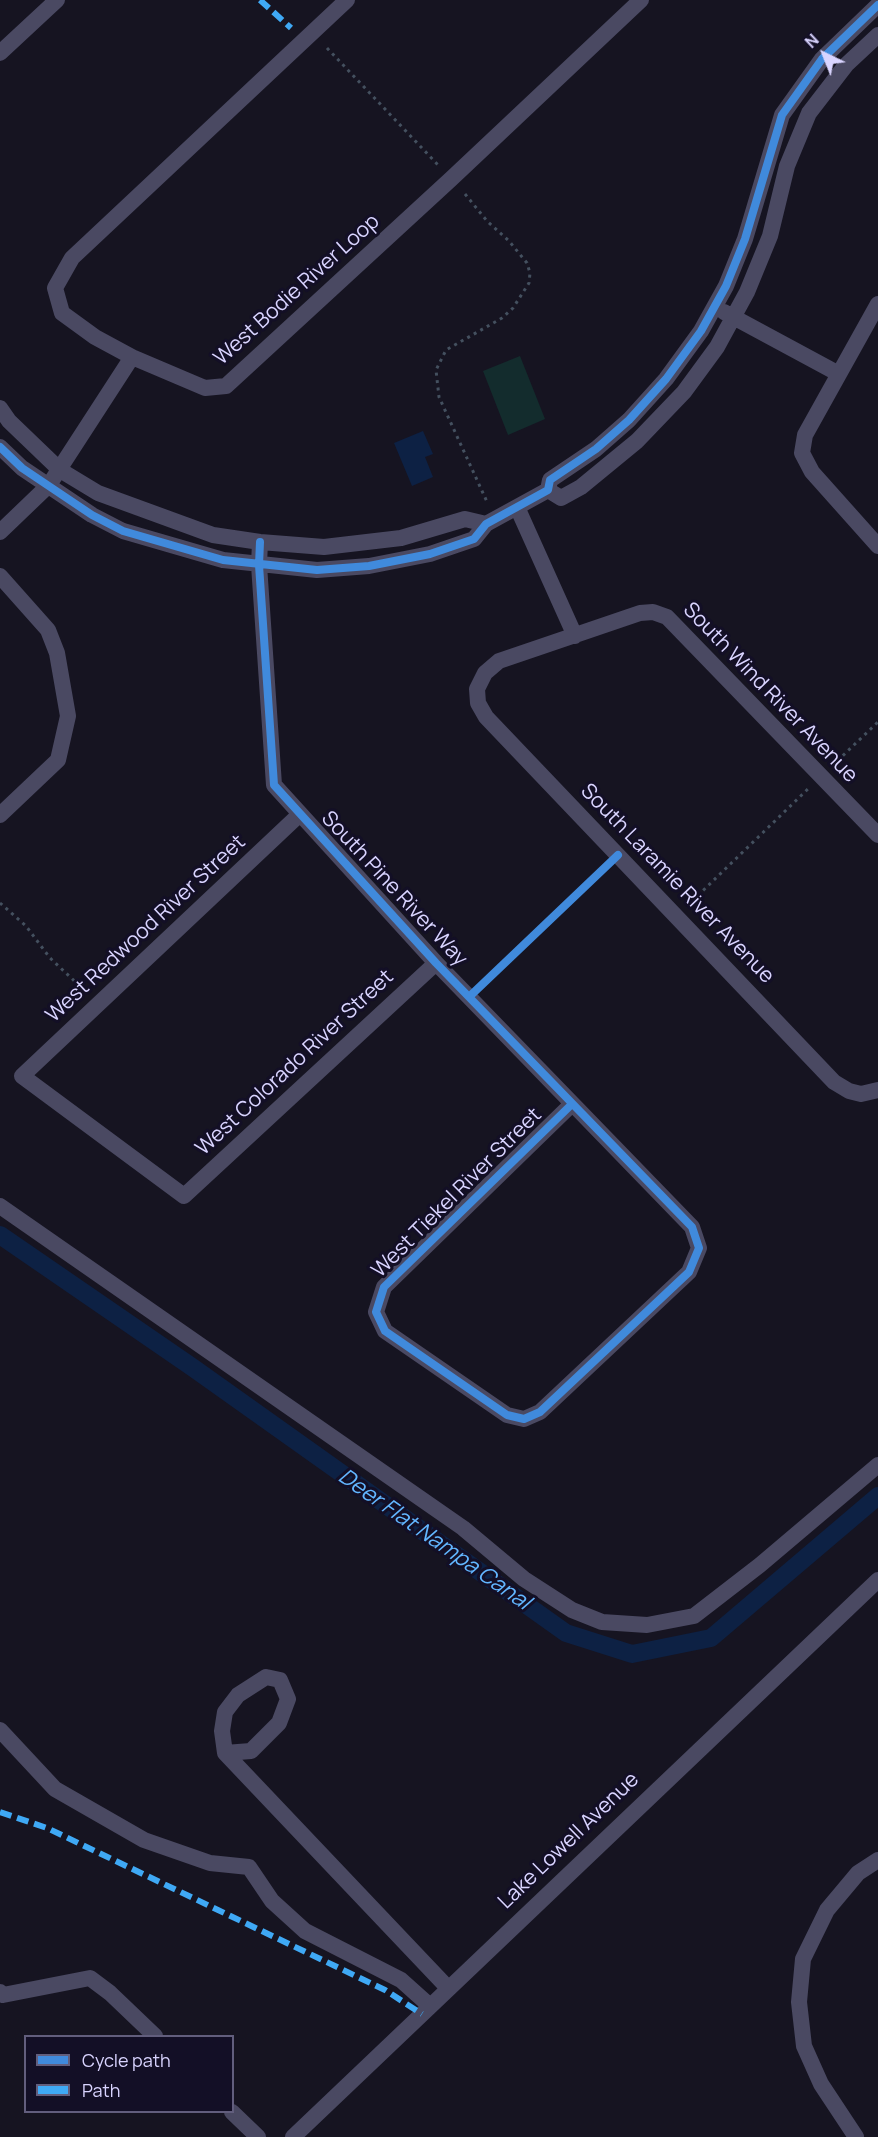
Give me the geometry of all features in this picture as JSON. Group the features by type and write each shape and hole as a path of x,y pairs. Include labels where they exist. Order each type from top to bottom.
{"street":[{"path":"0,53 57,0"},
{"name":"West Bodie River Loop","path":"347,0 72,258 55,288 62,313 95,337 132,357 205,388 226,386 452,179 641,0"},
{"path":"0,447 22,468 92,515 123,531 183,551 223,560 317,570 369,566 430,554 474,539 490,522 548,490 550,480 596,449 629,420 666,379 701,331 715,307 745,239 782,115 822,59 878,5"},
{"path":"548,490 561,498 611,465 638,441 684,392 717,347 761,260 787,166 809,113 846,65 878,35"},
{"path":"878,304 805,435 802,453 812,472 878,546"},
{"path":"715,307 839,374"},
{"path":"0,532 49,485 132,357"},
{"path":"0,408 9,422 60,470 99,493 213,535 260,542 324,547 401,538 465,519 490,522"},
{"path":"517,507 575,636"},
{"name":"South Pine River Way","path":"260,542 259,565 274,785 436,963 692,1227 699,1248 689,1272 540,1412 524,1419"},
{"path":"0,576 48,630 57,653 68,716 58,760 0,815"},
{"name":"South Wind River Avenue","path":"575,636 640,613 653,612 667,617 878,835"},
{"name":"South Laramie River Avenue","path":"575,636 500,661 485,673 477,689 478,704 486,717 834,1082 849,1091 861,1094 878,1090"},
{"name":"West Redwood River Street","path":"184,1196 22,1076 300,814"},
{"name":"West Colorado River Street","path":"184,1196 436,963"},
{"name":"West Tiekel River Street","path":"524,1419 507,1415 385,1331 376,1312 384,1287 572,1104"},
{"path":"0,1206 463,1528 524,1579 572,1610 602,1622 646,1625 694,1616 760,1566 878,1465"},
{"name":"Lake Lowell Avenue","path":"293,2137 878,1580"},
{"path":"225,1753 250,1751 279,1723 288,1699 280,1680 266,1677 238,1695 225,1712 222,1731 225,1753 448,1988"},
{"path":"0,1730 55,1789 144,1840 210,1863 249,1868 272,1901 305,1931 401,1980 430,2006"},
{"path":"856,2137 821,2084 804,2046 799,2002 803,1959 826,1910 858,1873 878,1860"},
{"path":"0,1992 3,1995 90,1978 110,1993 153,2035"},
{"path":"233,2113 258,2137"}],"path":[{"path":"327,48 439,166"},
{"path":"465,194 509,241 527,264 530,273 529,283 513,309 502,318 446,350 436,370 439,397 490,522"},
{"path":"676,916 878,722"},
{"path":"0,903 26,926 50,958 84,990"}],"green space":[{"path":"520,356 545,419 508,435 483,371"}],"water":[{"path":"423,431 433,454 425,457 433,477 412,486 394,443"}],"waterway":[{"name":"Deer Flat Nampa Canal","path":"0,1235 192,1367 566,1633 632,1654 711,1638 878,1496"}],"marked path":[{"path":"260,0 291,28"},
{"path":"0,1812 47,1828 385,1990 422,2014"}],"cycle path":[{"path":"0,447 22,468 92,515 123,531 223,560 317,570 369,566 430,554 474,539 486,524 548,490 550,480 596,449 629,420 666,379 701,331 726,286 745,239 782,115 822,59 878,5"},
{"path":"260,542 259,565 274,785 436,963 692,1227 699,1248 689,1272 540,1412 524,1419 507,1415 385,1331 376,1312 384,1287 572,1104"},
{"path":"469,997 618,855"}]}
